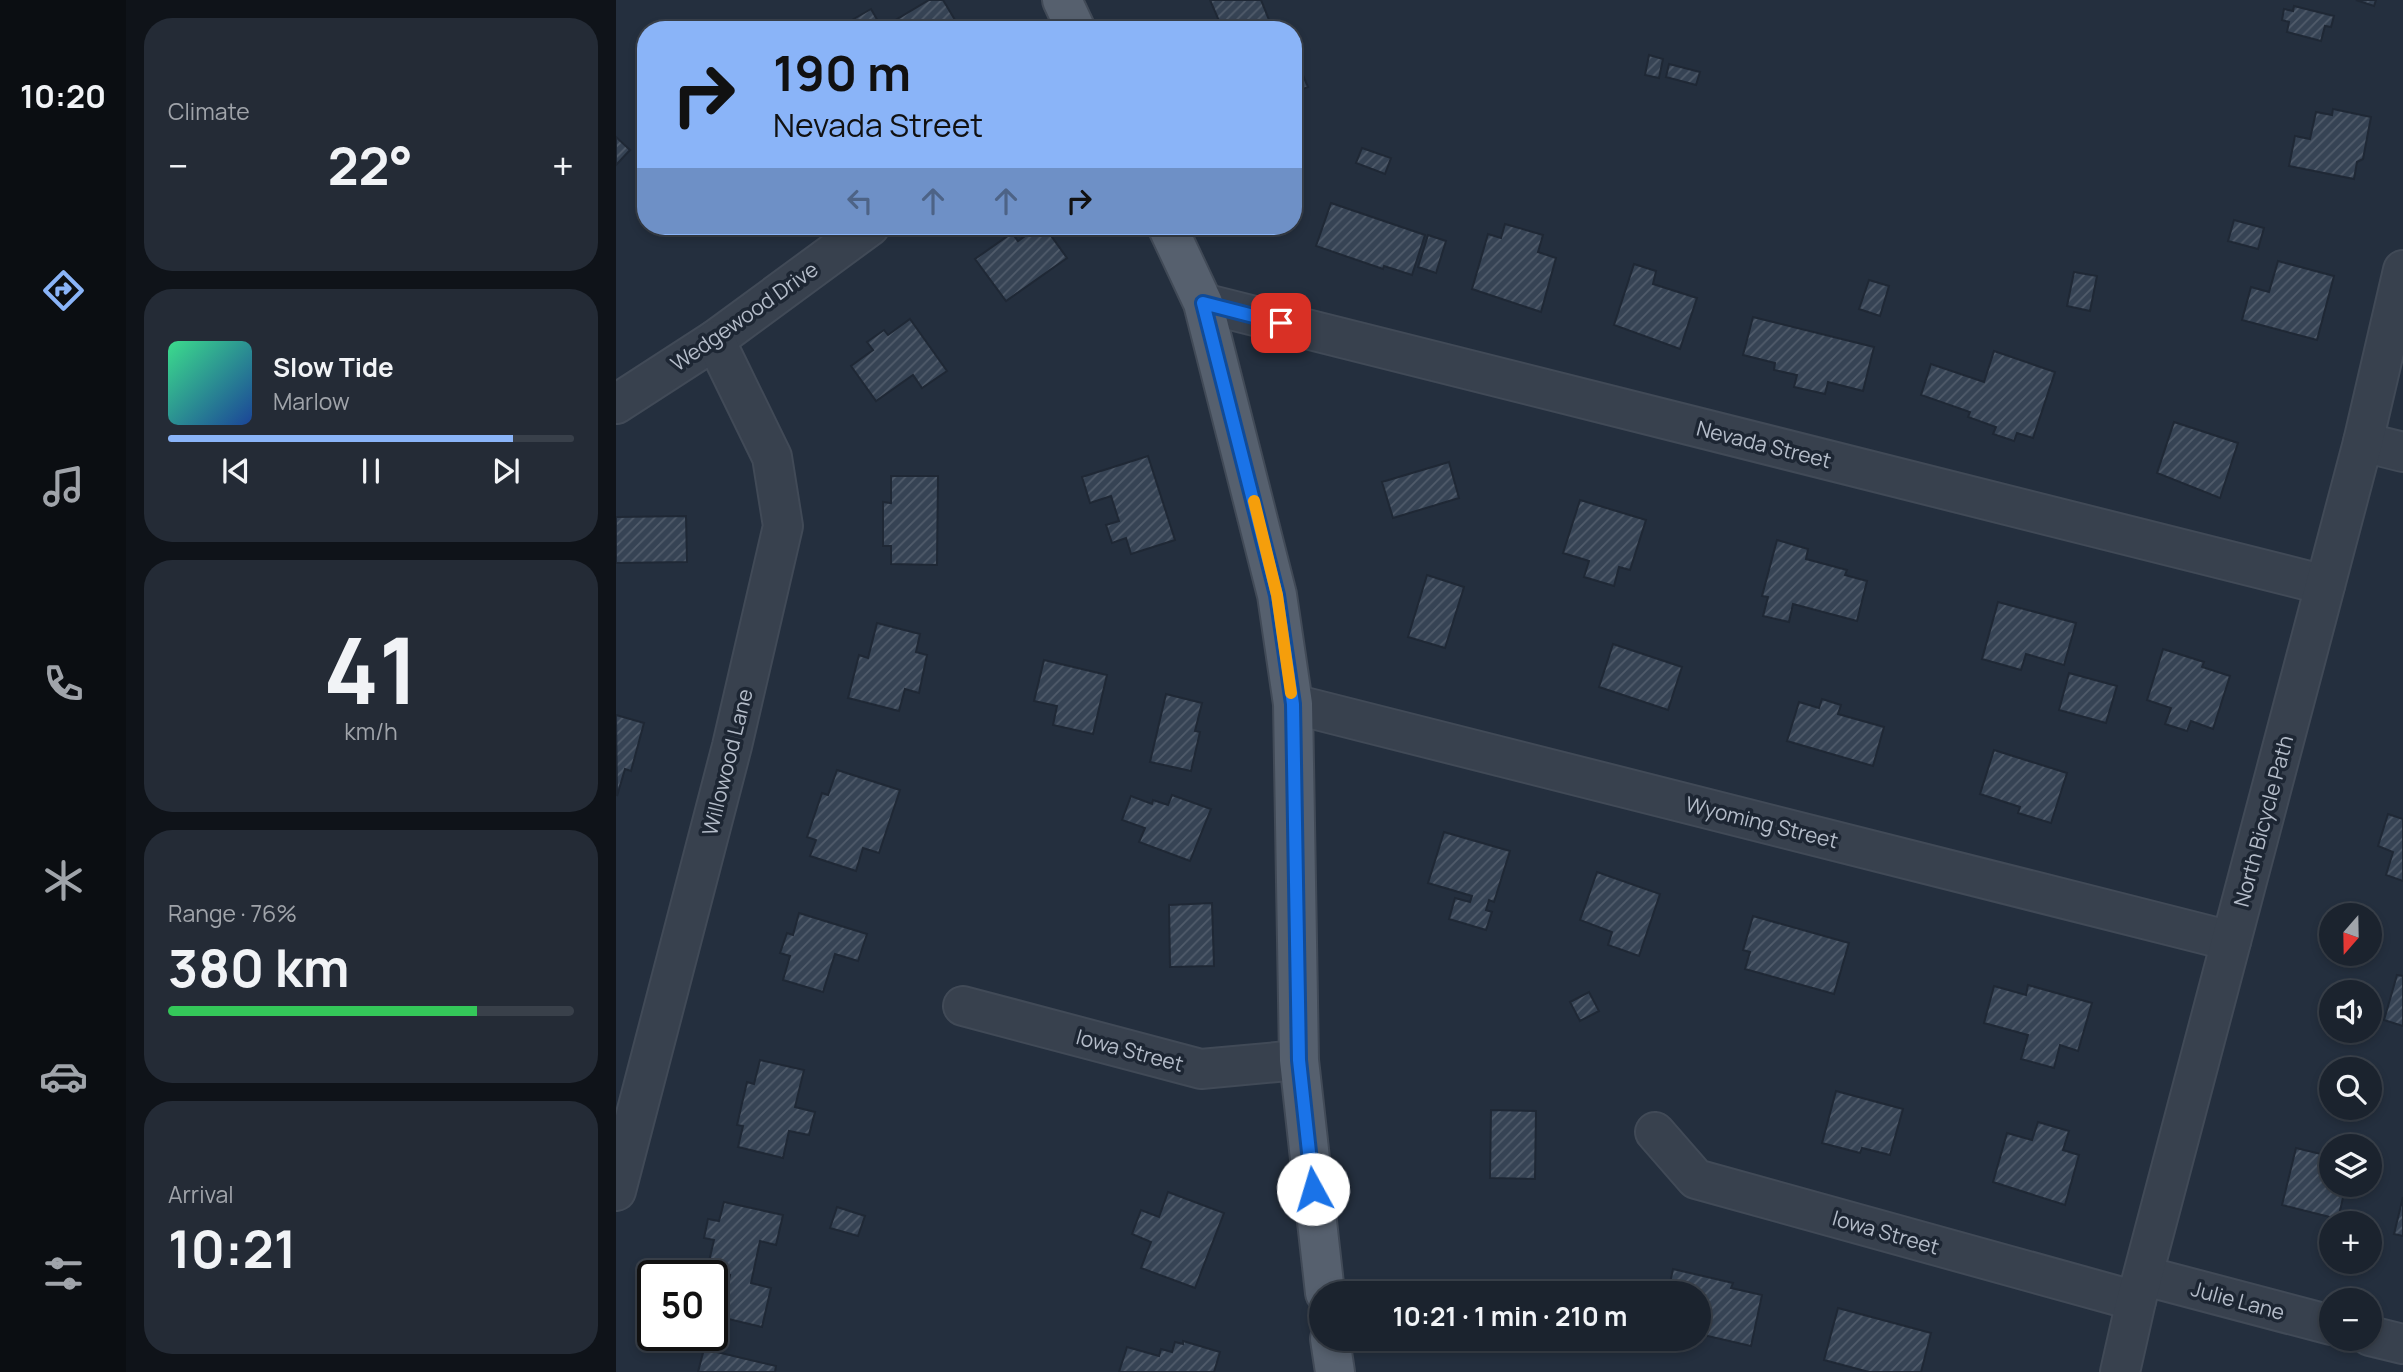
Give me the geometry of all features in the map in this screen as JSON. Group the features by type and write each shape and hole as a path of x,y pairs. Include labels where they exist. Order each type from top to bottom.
{"main road":[{"path":"1062,0 1072,21"},
{"path":"1171,235 1203,303 1277,595 1293,704 1299,1060 1324,1281"},
{"path":"1332,1351 1335,1372"}],"street":[{"name":"Wedgewood Drive","path":"616,404 715,340 858,235"},
{"name":"North Bicycle Path","path":"2120,1372 2363,442 2403,270"},
{"name":"Nevada Street","path":"1203,303 2325,585"},
{"name":"Willowood Lane","path":"616,1191 732,746 783,526 772,457 715,340"},
{"path":"2363,442 2403,452"},
{"name":"Wyoming Street","path":"1293,704 2231,941"},
{"name":"Iowa Street","path":"963,1006 1201,1069 1299,1060"},
{"name":"Iowa Street","path":"1655,1132 1696,1179 2140,1288"},
{"name":"Julie Lane","path":"2140,1288 2319,1323"},
{"path":"2382,1339 2403,1345"}],"building":[{"path":"929,0 943,0 956,21 894,21"},
{"path":"1210,0 1261,0 1269,21 1219,21"},
{"path":"2356,0 2376,0 2374,6"},
{"path":"2294,6 2334,16 2331,27 2325,26 2321,41 2287,32 2289,22 2282,20 2284,9 2293,11"},
{"path":"871,9 878,21 853,21 852,20"},
{"path":"1649,55 1663,59 1659,78 1645,75"},
{"path":"1669,64 1700,72 1696,85 1666,77"},
{"path":"1302,73 1308,87 1302,89"},
{"path":"2333,109 2371,117 2363,159 2357,162 2354,179 2289,166 2295,136 2310,139 2316,112 2332,115"},
{"path":"616,137 630,150 616,165"},
{"path":"1362,148 1391,158 1385,174 1356,163"},
{"path":"1331,203 1425,235 1412,275 1384,266 1383,269 1316,246"},
{"path":"2234,220 2264,228 2258,249 2228,241"},
{"path":"1505,224 1543,235 1538,252 1556,258 1541,312 1472,289 1488,234 1501,238"},
{"path":"1009,235 1014,235 1018,241 1026,235 1050,235 1067,258 1006,301 975,259"},
{"path":"1428,235 1446,241 1436,273 1418,267"},
{"path":"2278,261 2334,276 2317,340 2242,320 2251,287 2269,292"},
{"path":"1634,264 1656,271 1653,284 1697,298 1680,349 1614,325"},
{"path":"2074,272 2097,276 2090,311 2067,306"},
{"path":"1869,280 1889,286 1880,316 1859,309"},
{"path":"1753,317 1874,347 1863,391 1828,382 1825,394 1794,387 1797,375 1774,370 1775,363 1743,355"},
{"path":"910,319 947,371 922,388 913,375 876,401 851,366 873,350 867,342 884,330 888,335"},
{"path":"1994,351 2055,372 2033,438 2017,433 2014,441 1993,434 1996,427 1968,417 1970,412 1921,395 1931,364 1984,382"},
{"path":"2174,422 2238,443 2220,498 2157,473"},
{"path":"1148,456 1175,540 1131,554 1126,538 1112,543 1106,525 1119,521 1111,496 1090,503 1082,477"},
{"path":"1449,462 1459,498 1393,518 1382,482"},
{"path":"891,476 938,476 937,565 891,564 891,546 883,546 883,502 891,503"},
{"path":"1580,500 1646,520 1630,570 1619,567 1614,586 1584,577 1589,561 1563,553"},
{"path":"686,516 687,562 616,563 616,517"},
{"path":"1777,540 1808,549 1806,559 1847,570 1845,575 1867,581 1857,621 1793,604 1789,622 1763,616 1768,597 1762,596"},
{"path":"1427,575 1464,587 1445,648 1408,637"},
{"path":"1998,602 2076,623 2064,665 2026,654 2021,670 1982,659"},
{"path":"877,623 920,634 916,652 927,655 919,693 905,689 899,711 848,698 859,655 868,658"},
{"path":"1613,644 1682,667 1668,710 1599,687"},
{"path":"2163,649 2204,662 2202,667 2230,676 2213,729 2191,721 2187,731 2165,724 2171,708 2147,700"},
{"path":"1044,660 1107,675 1093,734 1053,725 1057,706 1034,701"},
{"path":"2069,673 2117,686 2106,723 2059,710"},
{"path":"1166,694 1202,703 1195,731 1200,732 1191,771 1150,762"},
{"path":"1822,699 1841,705 1838,714 1884,727 1873,766 1787,741 1799,702 1819,708"},
{"path":"616,715 644,723 631,771 625,769 617,796"},
{"path":"1994,750 2067,773 2051,823 2018,813 2020,807 1980,794"},
{"path":"837,770 900,790 879,853 863,848 856,871 810,856 816,840 807,837 822,793 828,795"},
{"path":"1172,795 1211,809 1190,861 1139,842 1145,828 1122,820 1131,796 1152,804 1153,800 1168,805"},
{"path":"2388,814 2403,819 2403,881 2386,875 2393,852 2378,846"},
{"path":"1444,832 1510,851 1494,902 1489,900 1486,910 1492,912 1486,930 1449,919 1455,898 1470,902 1472,896 1428,883"},
{"path":"1597,872 1660,894 1639,956 1608,945 1612,932 1580,920"},
{"path":"1212,903 1214,966 1170,967 1169,905"},
{"path":"799,913 867,934 858,961 835,954 823,992 783,980 790,956 780,953 787,933 793,935"},
{"path":"1753,916 1849,943 1834,994 1745,969 1750,952 1743,950"},
{"path":"2397,975 2403,976 2403,1026 2384,1020"},
{"path":"2028,985 2092,1003 2078,1051 2060,1045 2054,1068 2021,1059 2028,1035 1984,1023 1994,986 2026,995"},
{"path":"1589,992 1599,1011 1580,1021 1570,1002"},
{"path":"760,1060 804,1070 795,1107 815,1112 809,1135 789,1131 783,1158 738,1147 743,1126 737,1125 747,1082 754,1084"},
{"path":"1836,1091 1903,1109 1890,1155 1862,1148 1860,1153 1822,1143"},
{"path":"1491,1110 1536,1111 1535,1179 1490,1178"},
{"path":"2038,1122 2069,1131 2063,1150 2079,1155 2065,1205 1993,1182 2007,1133 2032,1140"},
{"path":"2296,1148 2319,1154 2319,1197 2343,1197 2340,1211 2319,1211 2319,1214 2282,1205"},
{"path":"1168,1192 1224,1213 1195,1288 1141,1268 1151,1242 1132,1234 1141,1210 1159,1217"},
{"path":"2403,1197 2403,1236 2394,1234"},
{"path":"724,1202 783,1215 776,1245 760,1241 751,1283 771,1288 762,1327 728,1319 728,1260 709,1260 714,1240 704,1238 708,1219 719,1221"},
{"path":"837,1207 865,1216 858,1236 830,1228"},
{"path":"1673,1269 1733,1283 1731,1288 1762,1295 1751,1346 1711,1337 1711,1281 1670,1281"},
{"path":"1838,1308 1931,1333 1921,1372 1869,1372 1824,1360"},
{"path":"1183,1341 1220,1352 1214,1372 1119,1372 1127,1347 1159,1356 1161,1349 1172,1352 1175,1342 1183,1344"},
{"path":"703,1351 776,1366 775,1372 698,1372"}],"slow traffic":[{"path":"1254,501 1277,595 1291,693"}],"route":[{"path":"1281,323 1203,303 1277,595 1293,704 1299,1060 1313,1189"}]}
